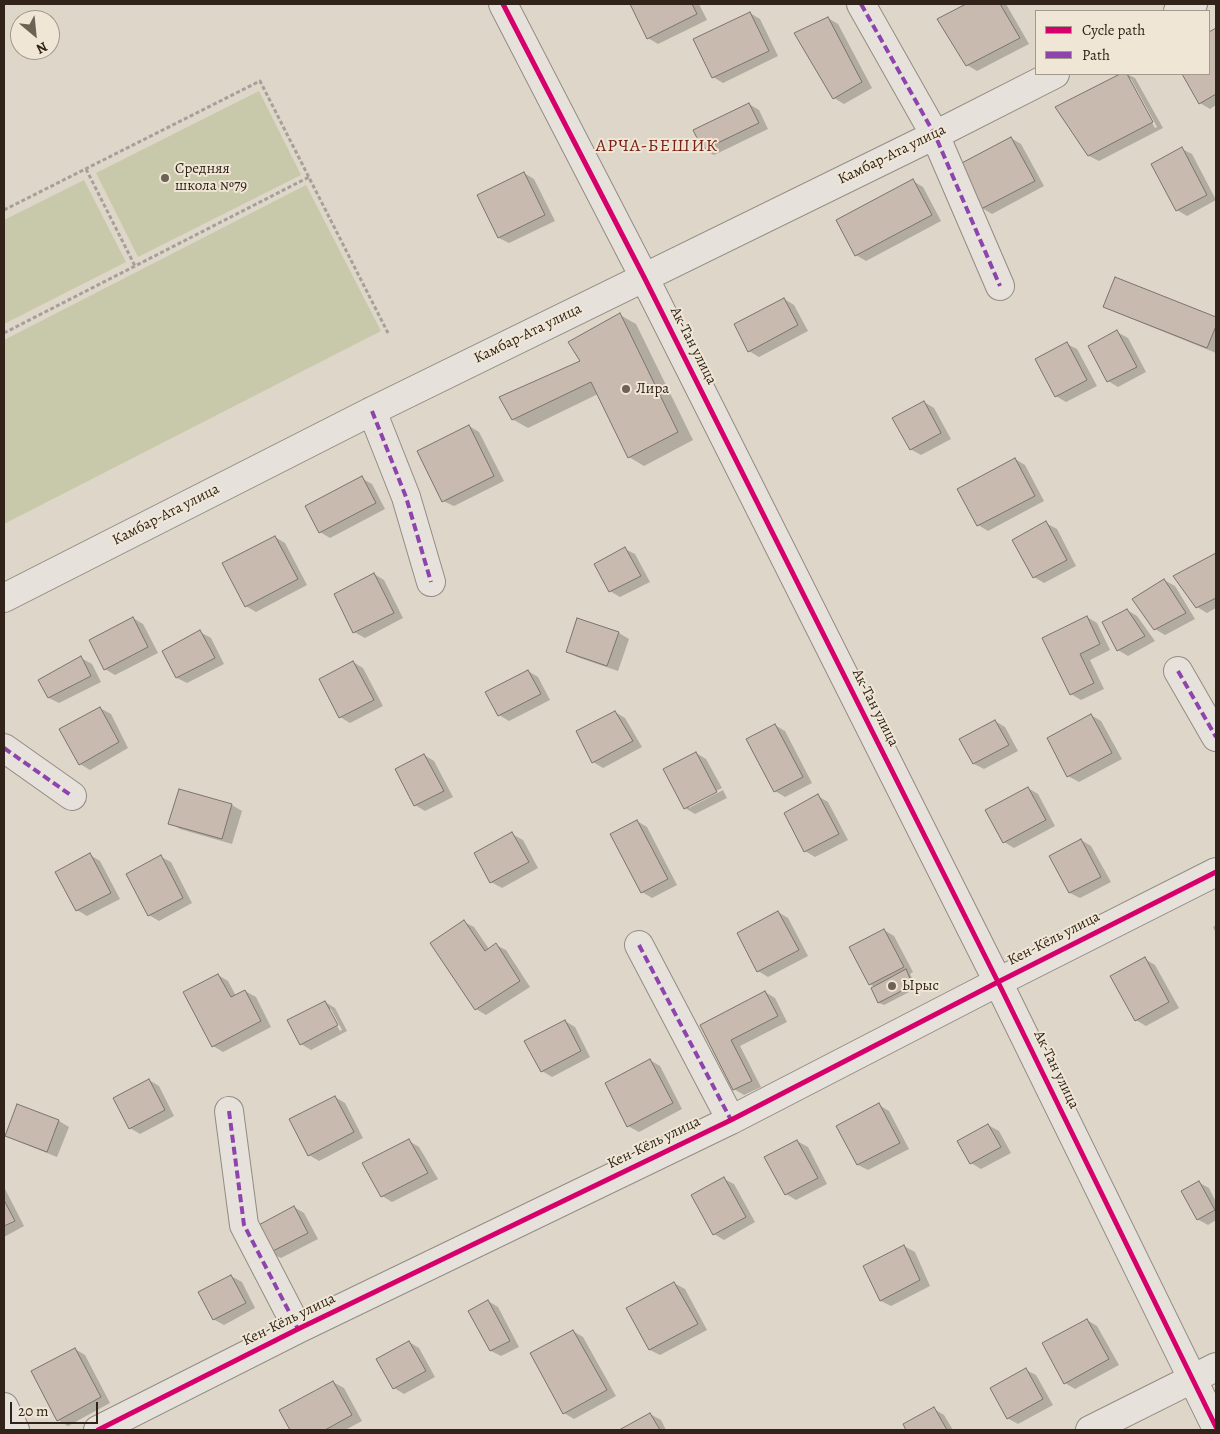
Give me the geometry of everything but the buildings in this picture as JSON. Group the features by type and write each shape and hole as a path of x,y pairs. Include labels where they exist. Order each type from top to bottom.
{"street":[{"name":"Ак-Тан улица","path":"503,4 644,277 998,982 1204,1373 1216,1427"},
{"path":"861,4 935,134 1000,286"},
{"path":"1180,10 1193,4"},
{"name":"Камбар-Ата улица","path":"4,598 372,411 1053,75"},
{"path":"372,411 406,497 431,582"},
{"path":"1178,671 1216,737"},
{"path":"4,748 72,796"},
{"name":"Кен-Кёль улица","path":"98,1430 298,1329 731,1120 1216,872"},
{"path":"638,945 731,1120"},
{"path":"229,1111 244,1225 298,1329"},
{"path":"1090,1430 1204,1373"},
{"path":"4,1407 15,1430"}],"path":[{"path":"4,210 260,81 388,333"},
{"path":"86,169 135,266"},
{"path":"4,333 309,177"}],"green space":[{"path":"259,91 301,175 138,257 96,173"},
{"path":"84,180 126,262 4,324 4,220"},
{"path":"306,185 381,331 4,524 4,340"}],"marked path":[{"path":"861,4 935,135 1000,286"},
{"path":"372,411 406,497 431,582"},
{"path":"1178,671 1216,737"},
{"path":"4,748 72,796"},
{"path":"639,945 731,1120"},
{"path":"229,1111 244,1225 298,1329"}],"cycle path":[{"path":"503,4 644,277 998,982 1216,1427"},
{"path":"98,1430 298,1329 731,1120 1216,872"}],"place":[{"name":"Средняя школа №79","path":"165,178"},
{"name":"Лира","path":"626,389"},
{"name":"Ырыс","path":"892,986"}],"district":[{"name":"АРЧА-БЕШИК","path":"657,147"}]}
